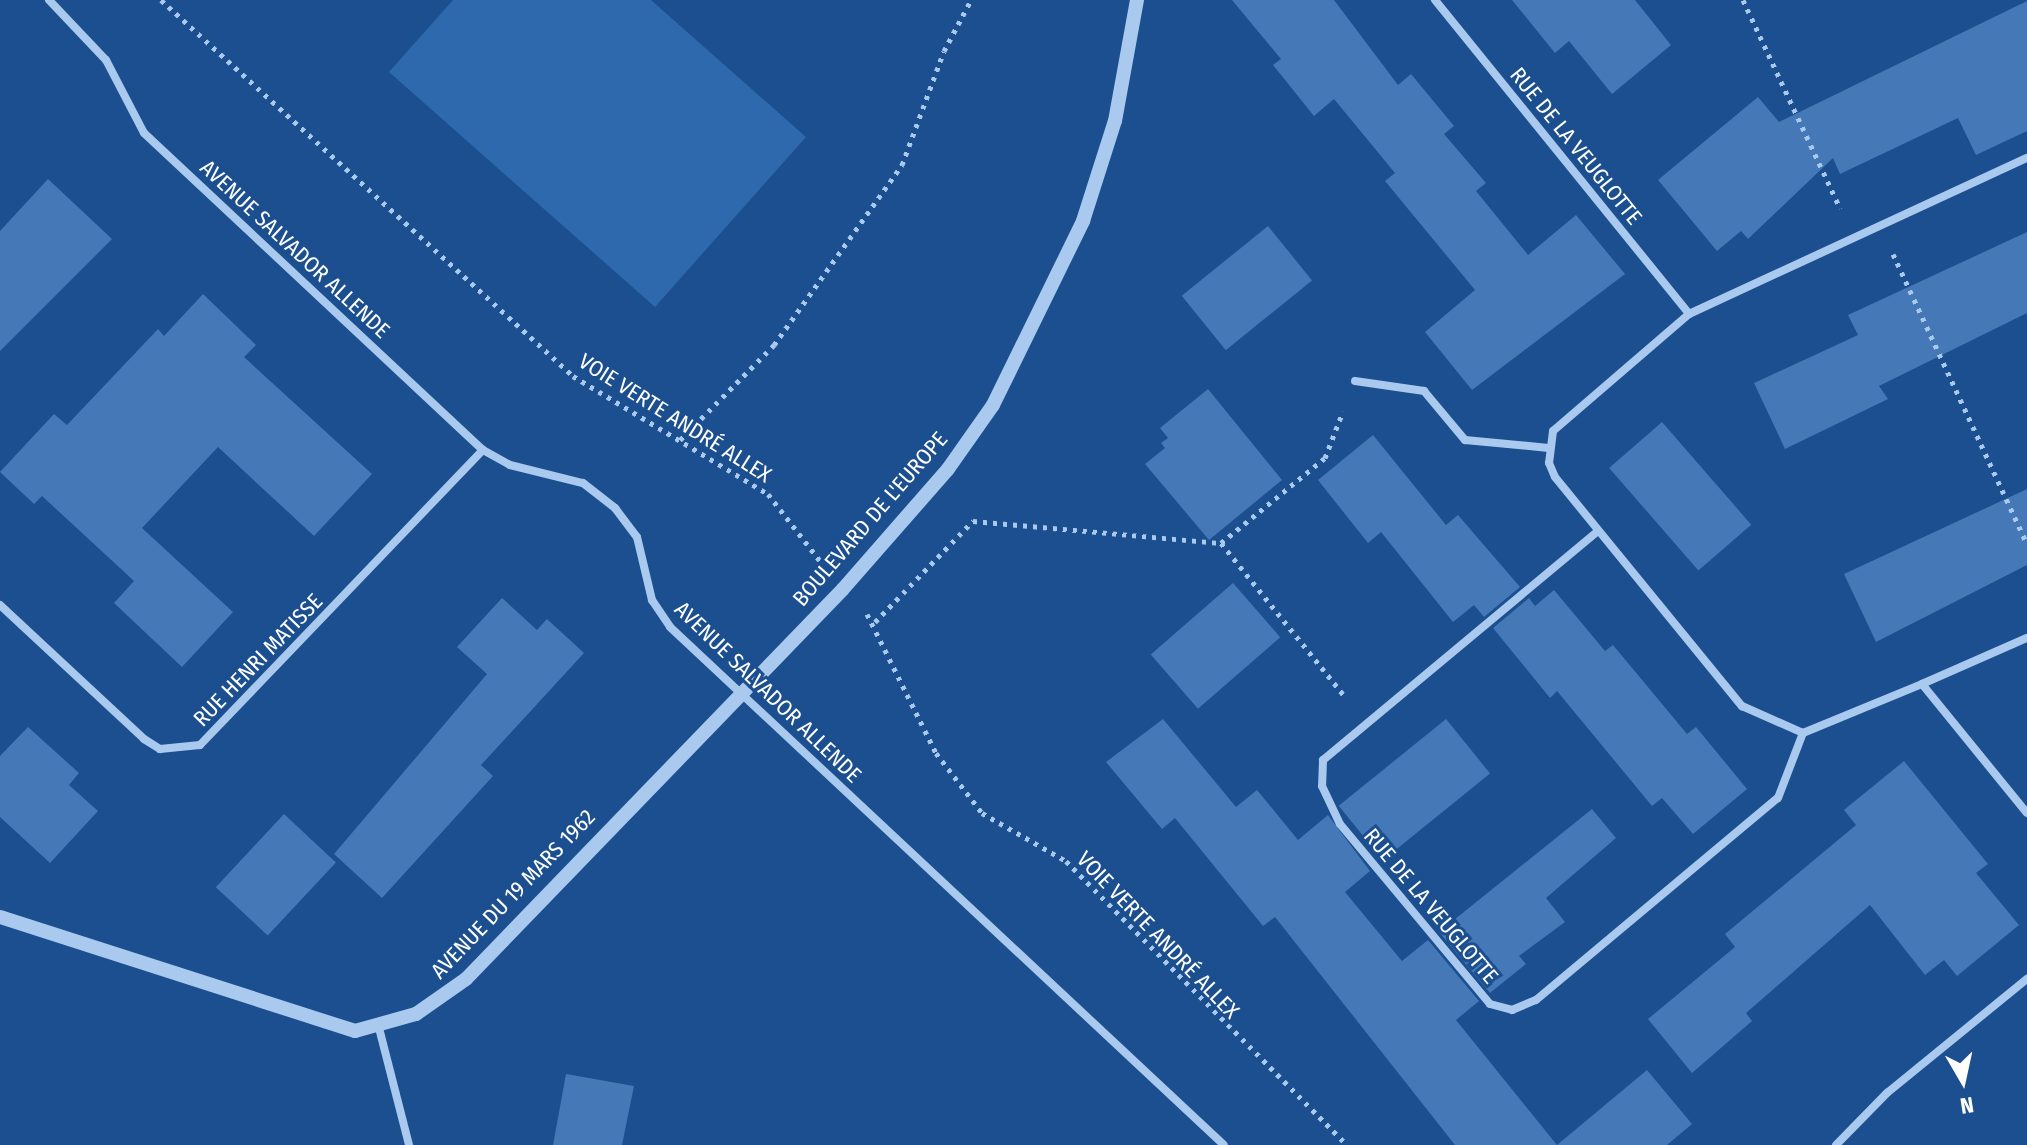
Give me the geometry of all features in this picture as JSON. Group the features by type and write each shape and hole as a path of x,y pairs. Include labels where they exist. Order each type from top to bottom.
{"street":[{"name":"AVENUE SALVADOR ALLENDE","path":"49,0 106,60 144,133 483,450 510,465 568,476 601,494 637,537 660,616 1224,1145"},
{"name":"BOULEVARD DE L'EUROPE","path":"739,691 843,589 948,469 1031,338 1088,207 1115,121 1137,0"},
{"name":"RUE DE LA VEUGLOTTE","path":"1435,0 1689,314"},
{"path":"2027,158 1689,314 1564,418 1549,448 1555,477 1742,706 1803,733 2027,638"},
{"path":"1355,381 1424,391 1465,440 1549,448"},
{"name":"RUE HENRI MATISSE","path":"0,605 144,739 160,749 200,745 483,450"},
{"name":"RUE DE LA VEUGLOTTE","path":"1598,531 1323,760 1327,800 1370,860 1500,1010 1536,1000 1778,798 1803,733"},
{"path":"1922,684 2027,813"},
{"name":"AVENUE DU 19 MARS 1962","path":"0,917 355,1031 379,1028 416,1014 466,979 739,691"},
{"path":"1836,1145 1887,1093 2027,979"},
{"path":"379,1028 409,1145"}],"path":[{"name":"VOIE VERTE ANDRÉ ALLEX","path":"161,0 573,376 768,494 843,589 875,622 936,753 982,813 1066,861 1347,1145"},
{"path":"680,440 774,345 902,165 944,51 971,0"},
{"path":"1743,0 1854,238"},
{"path":"1880,226 2027,544"},
{"path":"875,622 973,521 1221,543 1325,458 1355,381"},
{"path":"1221,543 1365,722"}],"shaded area":[{"path":"453,0 651,0 806,137 655,307 389,72"}],"building":[{"path":"1232,0 1334,0 1398,85 1411,74 1454,126 1444,134 1486,183 1476,191 1528,255 1576,215 1625,274 1472,390 1425,332 1475,290 1385,181 1395,173 1334,99 1314,116 1273,65 1281,59"},
{"path":"1512,0 1635,0 1671,45 1612,94 1569,41 1555,53"},
{"path":"2027,1 2027,131 1976,155 1958,118 1840,174 1833,158 1748,239 1741,231 1717,251 1658,180 1758,97 1779,122"},
{"path":"48,179 112,239 0,351 0,231"},
{"path":"1268,226 1312,280 1226,350 1182,296"},
{"path":"2027,232 2027,313 1879,386 1888,399 1785,449 1754,383 1858,335 1848,315"},
{"path":"203,294 256,345 244,357 372,474 314,536 218,447 142,528 233,612 182,667 114,603 134,581 42,496 34,504 0,472 54,414 67,425 158,329 164,336"},
{"path":"1208,389 1282,480 1209,540 1145,464 1165,448 1161,443 1168,438 1160,428"},
{"path":"1662,422 1751,525 1698,571 1609,468"},
{"path":"1373,435 1446,525 1458,515 1520,587 1484,617 1474,605 1453,622 1381,532 1368,543 1318,480"},
{"path":"2027,489 2027,565 1876,642 1844,574"},
{"path":"1233,583 1280,637 1198,709 1151,655"},
{"path":"1554,590 1605,651 1613,645 1687,734 1696,727 1747,789 1693,834 1662,798 1652,806 1557,691 1550,698 1493,628 1529,598 1535,606"},
{"path":"502,598 537,630 547,619 584,653 481,765 493,776 382,898 334,854 487,674 457,647"},
{"path":"1163,719 1236,807 1257,790 1298,840 1328,815 1370,871 1345,892 1402,961 1428,940 1479,1001 1456,1020 1557,1145 1455,1145 1275,917 1263,926 1175,818 1162,829 1106,762"},
{"path":"1446,719 1490,773 1383,860 1339,806"},
{"path":"28,727 79,773 69,785 98,811 50,863 0,817 0,756"},
{"path":"1904,761 1988,864 1976,873 2019,925 1957,976 1944,960 1925,975 1870,905 1746,1013 1752,1021 1692,1073 1648,1019 1735,947 1725,934 1856,825 1844,810"},
{"path":"1592,809 1616,838 1546,898 1565,922 1519,956 1526,964 1490,993 1439,932"},
{"path":"284,814 336,862 268,936 216,887"},
{"path":"1647,1070 1692,1124 1667,1145 1557,1145"},
{"path":"566,1074 634,1086 622,1145 553,1145"}]}
